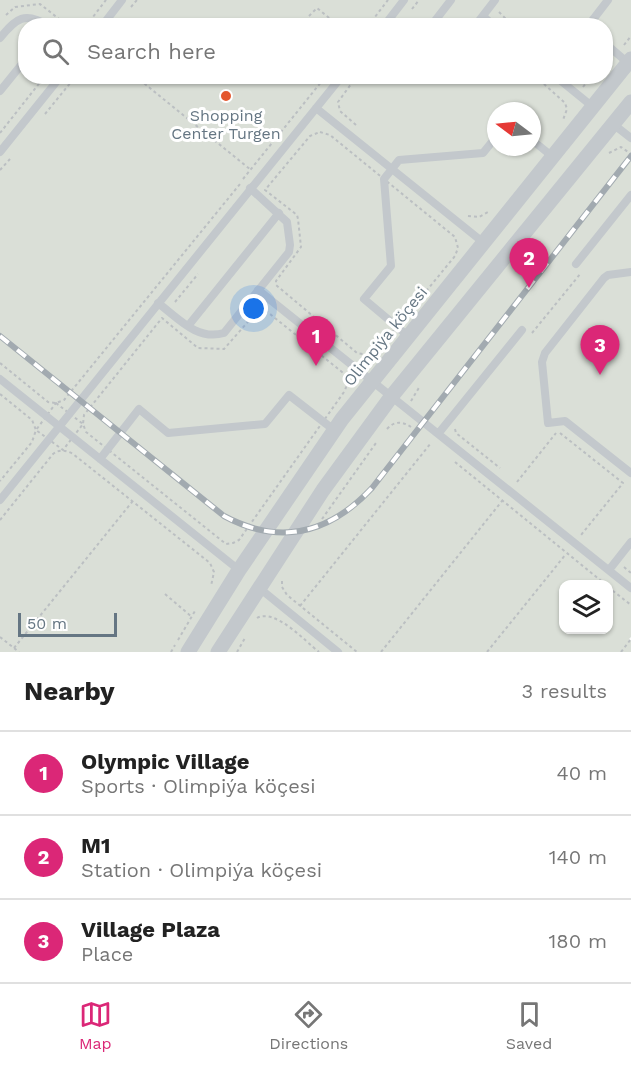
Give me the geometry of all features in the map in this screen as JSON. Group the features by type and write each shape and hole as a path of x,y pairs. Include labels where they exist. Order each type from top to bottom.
{"street":[{"name":"Olimpiýa köçesi","path":"613,82 630,61"},
{"name":"Olimpiýa köçesi","path":"188,652 198,621 239,570 328,425 371,380 402,331 484,243 612,84"},
{"path":"218,652 323,490 392,398 631,102"}],"lane":[{"path":"108,18 122,0"},
{"path":"390,18 404,0"},
{"path":"436,18 451,0"},
{"path":"483,16 495,0"},
{"path":"594,18 608,0"},
{"path":"0,38 12,23 18,20"},
{"path":"613,49 630,61"},
{"path":"0,91 18,69"},
{"path":"0,152 55,84"},
{"path":"0,500 336,84"},
{"path":"565,84 593,107"},
{"path":"316,108 484,243"},
{"path":"613,124 631,138"},
{"path":"541,147 553,157"},
{"path":"402,331 364,299 391,266 384,179 399,160 483,153 487,148"},
{"path":"158,303 197,333 208,335 224,333 289,252 287,222 250,188"},
{"path":"576,264 631,195"},
{"path":"188,326 279,213"},
{"path":"631,272 608,275 604,278 545,353 542,362 548,423 566,421 631,473"},
{"path":"258,290 631,588"},
{"path":"438,434 522,330"},
{"path":"0,379 239,570"},
{"path":"100,459 139,409 168,433 265,424 289,395 328,425"},
{"path":"609,570 631,542"},
{"path":"258,587 338,652"}],"path":[{"path":"92,18 106,0"},
{"path":"374,18 388,0"},
{"path":"503,5 499,12 505,18"},
{"path":"309,16 317,8 329,18"},
{"path":"0,133 39,84"},
{"path":"145,84 251,170"},
{"path":"0,363 48,402 56,403 64,400 320,84"},
{"path":"351,84 338,102 339,107 344,116 362,130"},
{"path":"544,84 565,103 566,113 558,126"},
{"path":"320,132 330,135 384,179 455,237 458,244 454,256 402,331 371,355 360,355 277,287 276,281 301,247 298,219 297,215 266,190 310,136 320,132"},
{"path":"465,214 479,217 490,211"},
{"path":"260,308 266,310 346,377 346,388 328,425 238,540 230,544 222,542 86,432 83,424 84,415 162,318 198,348 202,350 224,349 260,308"},
{"path":"0,394 32,420 36,430 32,442 0,481"},
{"path":"384,432 392,424 398,422 414,429"},
{"path":"510,491 558,431"},
{"path":"318,526 377,442"},
{"path":"300,606 431,443"},
{"path":"0,519 53,454 66,451 73,454 213,567 214,577 209,591"},
{"path":"449,457 600,580"},
{"path":"381,652 502,501"},
{"path":"14,648 132,502"},
{"path":"626,569 631,573"},
{"path":"283,577 284,590 300,606 357,652"},
{"path":"613,591 631,605"},
{"path":"165,594 198,621"},
{"path":"171,652 198,621 197,608"},
{"path":"255,621 263,615 275,617 319,652"},
{"path":"237,652 249,631"},
{"path":"0,637 19,652"},
{"path":"621,652 631,639"}],"shaded area":[{"path":"0,0 631,0 631,637 629,639 631,652 0,652"}],"railway":[{"path":"0,336 224,516 265,531 303,530 321,525 356,504 372,488 631,156"}],"place":[{"name":"Shopping Center Turgen","path":"226,96"},
{"name":"M1","path":"529,288"},
{"name":"Olympic Village","path":"316,366"},
{"name":"Village Plaza","path":"600,375"}]}
